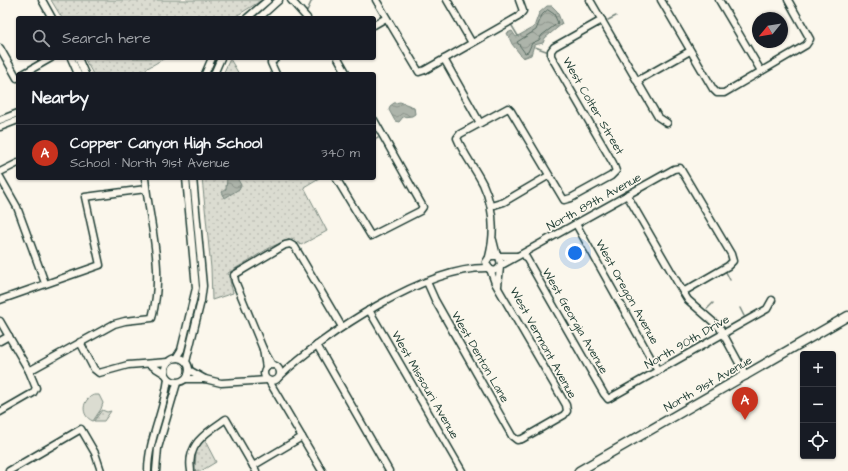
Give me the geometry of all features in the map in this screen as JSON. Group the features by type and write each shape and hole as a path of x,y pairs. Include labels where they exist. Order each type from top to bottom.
{"main road":[{"name":"North 91st Avenue","path":"578,471 746,376 848,316"}],"street":[{"path":"42,0 51,16"},
{"path":"249,16 268,0"},
{"path":"261,16 279,0"},
{"path":"291,0 304,16"},
{"path":"376,0 419,72 518,17 523,11 519,0"},
{"path":"447,0 472,43"},
{"path":"590,0 658,117 667,123"},
{"path":"661,0 717,94 724,92 806,45 810,39 788,0"},
{"path":"719,0 761,71"},
{"path":"376,24 386,18"},
{"name":"West Colter Street","path":"548,176 564,200 571,198 612,176 616,171 614,163 551,56 551,51 554,47 602,20"},
{"path":"0,48 16,75"},
{"path":"637,81 690,51"},
{"path":"444,59 480,123"},
{"path":"26,72 48,60"},
{"path":"73,60 78,72 83,67"},
{"path":"79,60 84,72"},
{"path":"206,72 211,60"},
{"path":"215,72 220,60"},
{"path":"339,60 347,72"},
{"path":"273,61 276,72"},
{"path":"469,269 497,270 500,267 501,261 498,257 493,240 491,206 483,184 457,138 460,134 508,108 548,176 504,202 491,206"},
{"path":"0,120 16,114"},
{"path":"0,127 16,121"},
{"path":"337,180 371,236 420,211 423,207 376,124"},
{"path":"0,172 16,164"},
{"name":"North 89th Avenue","path":"500,267 627,195 680,168 731,254 733,261 728,266 682,292"},
{"path":"0,176 17,207 45,284"},
{"path":"29,371 114,324 124,321 152,318 156,302 158,264 144,180"},
{"path":"80,342 94,369 99,373 128,365 168,362 176,358 181,350 196,288 186,180"},
{"path":"193,180 203,286 201,301 186,362 190,370 204,379"},
{"path":"0,300 100,265 85,197 146,189"},
{"path":"627,195 682,292 688,300 715,322 724,334 746,376"},
{"name":"West Oregon Avenue","path":"576,224 658,371"},
{"path":"489,269 486,265 493,240"},
{"path":"279,396 279,370 274,366 263,349 235,281 234,275 271,252 290,244 295,247 342,328"},
{"name":"North 89th Avenue","path":"498,257 522,255"},
{"name":"West Georgia Avenue","path":"522,255 604,394 608,398"},
{"path":"156,471 158,448 173,390 177,383 186,379 204,379 221,383 250,380 274,381 293,363 369,310 427,282 469,269 488,258 498,257"},
{"name":"West Vermont Avenue","path":"498,286 500,267"},
{"name":"West Vermont Avenue","path":"489,269 567,411"},
{"name":"West Denton Lane","path":"427,282 435,300 512,436 517,440 528,436 564,415 567,411"},
{"name":"North 90th Drive","path":"608,398 767,309 772,300"},
{"name":"West Missouri Avenue","path":"369,310 462,471"},
{"path":"0,321 29,371 36,388 33,393 0,412"},
{"path":"0,341 9,336"},
{"path":"318,345 389,471"},
{"path":"263,349 265,371 268,381 279,396 322,471"},
{"path":"176,358 186,362"},
{"path":"148,471 150,446 165,396 168,362"},
{"path":"250,380 274,366 293,363"},
{"path":"149,364 177,383"},
{"path":"186,379 190,370"},
{"path":"191,471 193,455 199,438 226,420 254,468 302,437"},
{"path":"9,471 81,429 94,453 101,471"}],"shaded area":[{"path":"51,0 262,0 236,16 61,16"},
{"path":"85,60 162,60 140,72 92,72"},
{"path":"231,60 238,72 224,72"},
{"path":"202,180 316,180 304,187 327,231 301,245 292,238 271,247 228,273 233,293 212,300 211,268"},
{"path":"94,395 99,395 103,403 93,421 86,415 84,408 87,400"},
{"path":"102,410 107,412 111,411 104,421 94,421"},
{"path":"204,439 216,462 201,471 195,471 196,452"}],"water":[{"path":"547,6 552,6 557,11 562,24 545,38 543,43 534,45 531,55 523,58 512,44 507,33 512,31 516,37 534,27 539,13"},
{"path":"400,102 414,107 415,114 412,116 403,117 399,122 395,121 389,110 390,106 394,103"},
{"path":"227,180 238,180 241,185 239,189 225,198 222,192 226,189"}],"waterway":[{"path":"307,11 312,0"},
{"path":"608,20 616,16"},
{"path":"512,26 518,36"},
{"path":"535,47 546,51"},
{"path":"726,272 730,280"},
{"path":"707,309 713,303"},
{"path":"740,308 744,316"}],"place":[{"name":"Copper Canyon High School","path":"745,420"}]}
